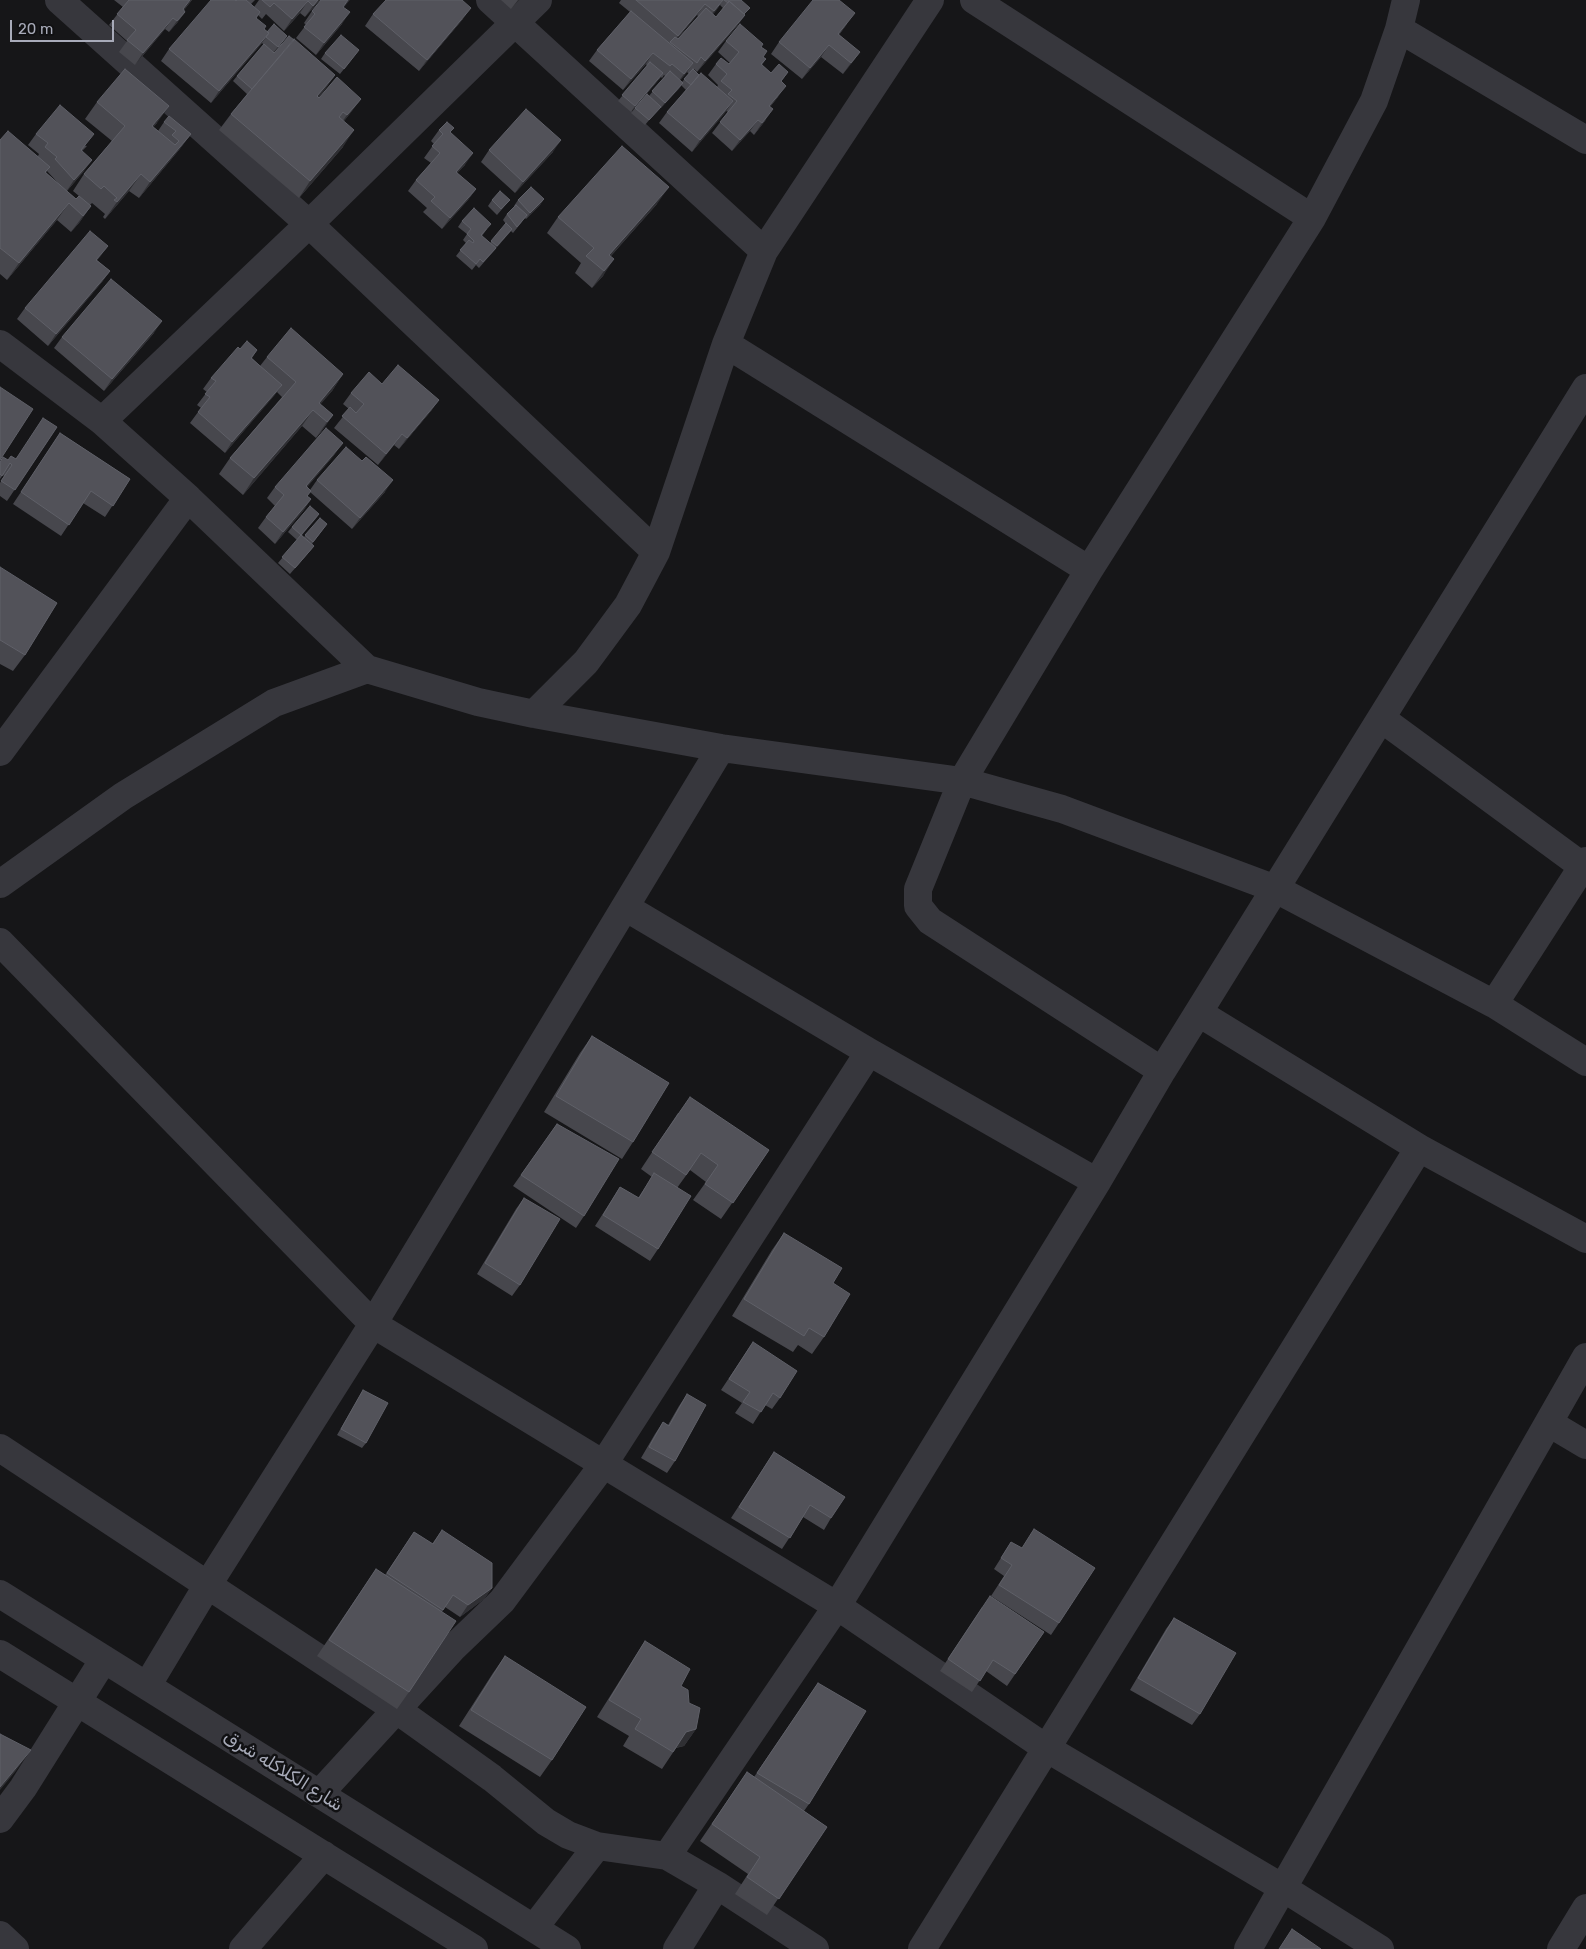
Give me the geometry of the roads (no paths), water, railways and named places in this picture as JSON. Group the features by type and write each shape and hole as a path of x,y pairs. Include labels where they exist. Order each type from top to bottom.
{"street":[{"path":"59,0 309,224 656,552"},
{"path":"490,0 764,251"},
{"path":"102,421 309,224 538,0"},
{"path":"534,714 586,662 628,605 656,552 726,344 764,251 930,0"},
{"path":"974,0 1312,218"},
{"path":"1162,1071 930,921 918,906 918,889 962,781 1088,570 1312,218 1374,101 1399,29 1406,0"},
{"path":"1399,29 1586,140"},
{"path":"0,344 102,421 188,498 367,669 478,702 534,714 721,748 962,781 1062,809 1276,889 1494,1004 1586,1062"},
{"path":"726,344 1088,570"},
{"path":"667,1856 837,1606 1097,1182 1162,1071 1586,388"},
{"path":"0,752 188,498"},
{"path":"0,884 123,796 274,703 367,669"},
{"path":"1382,719 1585,865 1494,1004"},
{"path":"148,1686 208,1586 373,1324 721,748"},
{"path":"626,907 869,1052 1097,1182"},
{"path":"0,942 373,1324 837,1606 1046,1748 1283,1888 1380,1949"},
{"path":"1198,1013 1419,1148 1586,1239"},
{"path":"319,1794 452,1650 502,1601 602,1464 869,1052"},
{"path":"922,1949 1419,1148"},
{"path":"1248,1949 1586,1357"},
{"path":"1550,1423 1586,1445"},
{"path":"0,1448 397,1710 492,1778 546,1822 568,1835 597,1846 667,1856 717,1885 815,1949"},
{"name":"شارع الكلاكله شرق","path":"0,1594 566,1949"},
{"path":"0,1654 474,1949"},
{"path":"0,1819 23,1788 104,1659"},
{"path":"534,1928 597,1846"},
{"path":"243,1949 324,1855"},
{"path":"677,1949 717,1885"},
{"path":"1561,1949 1586,1908"},
{"path":"0,1935 15,1949"}]}
